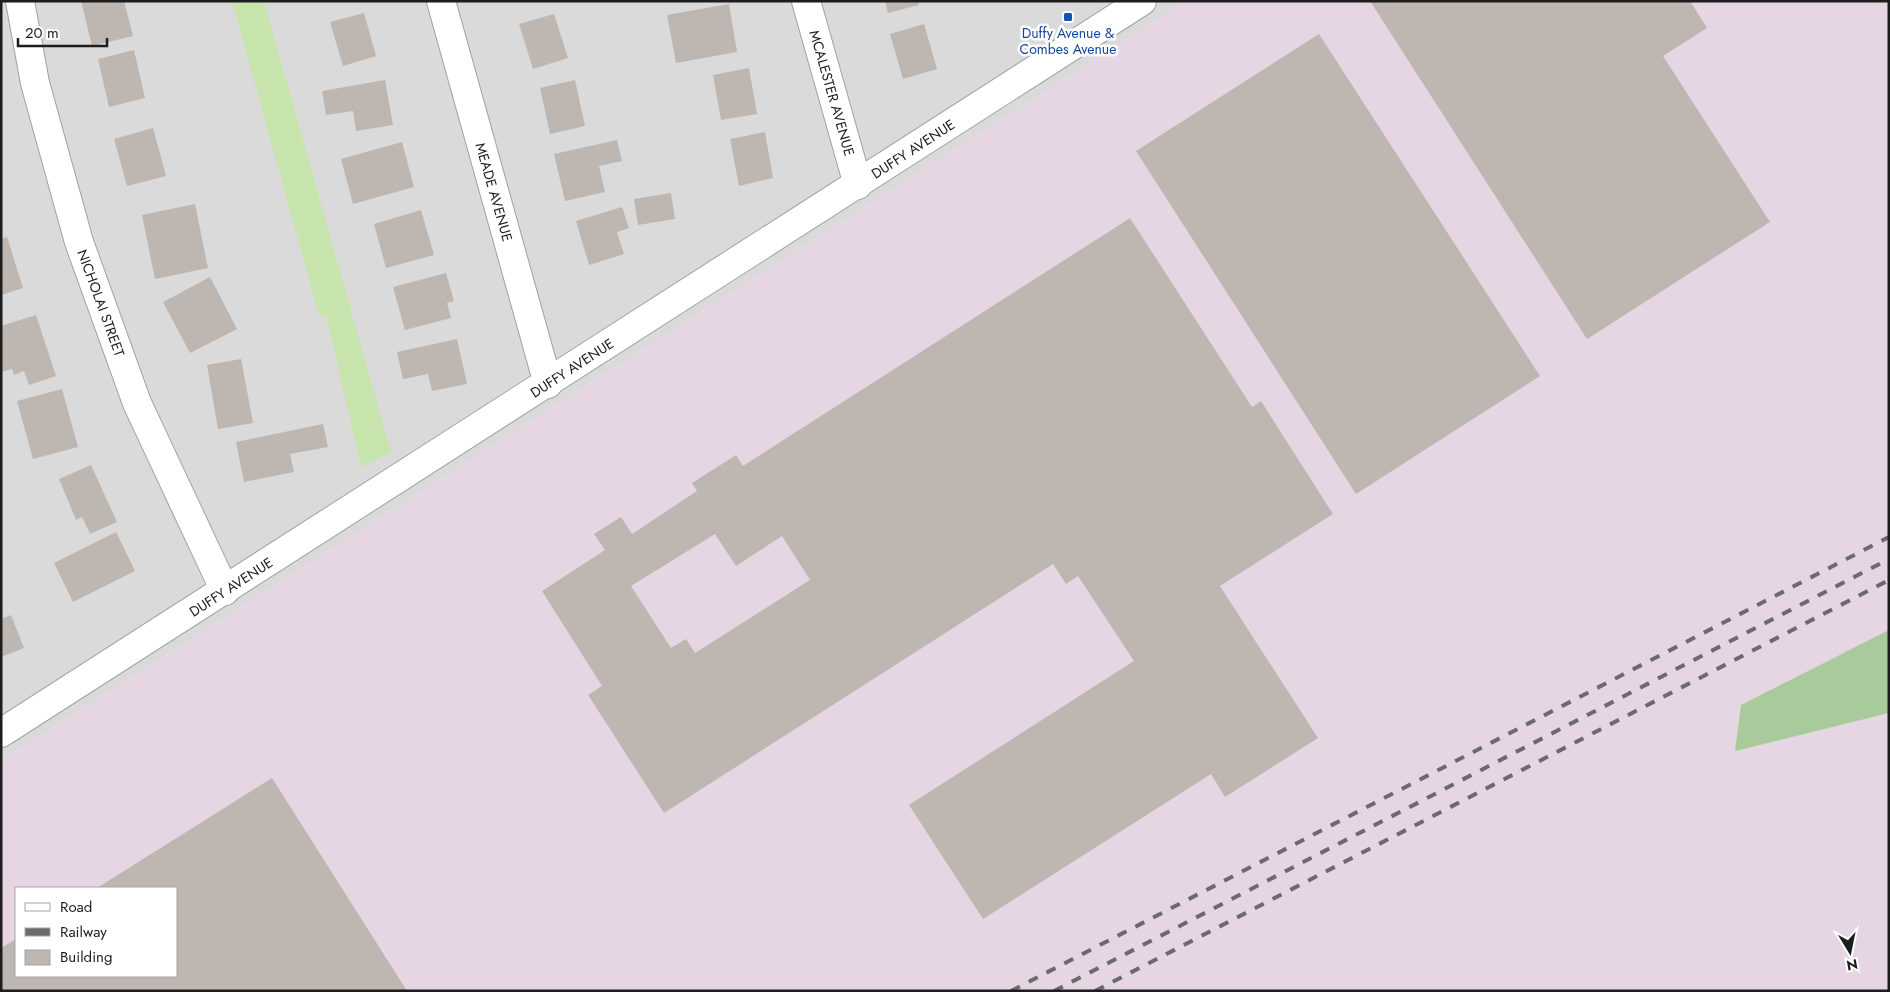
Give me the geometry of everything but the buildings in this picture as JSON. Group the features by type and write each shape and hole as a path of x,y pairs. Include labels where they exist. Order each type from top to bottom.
{"street":[{"name":"NICHOLAI STREET","path":"20,1 35,82 79,242 137,403 225,591"},
{"name":"MEADE AVENUE","path":"441,1 548,384"},
{"name":"MCALESTER AVENUE","path":"806,1 858,185"},
{"name":"DUFFY AVENUE","path":"1,733 548,384 1142,1"}],"shaded area":[{"path":"1,1 1186,1 1,761"},
{"path":"1186,1 1889,1 1889,991 1,991 1,761"}],"green space":[{"path":"232,1 264,1 391,452 361,467 326,315 319,316"},
{"path":"1889,630 1889,713 1735,751 1741,705"}],"railway":[{"path":"1011,991 1889,537"},
{"path":"1054,991 1889,559"},
{"path":"1095,991 1889,580"}],"place":[{"name":"Duffy Avenue & Combes Avenue","path":"1068,17"}]}
